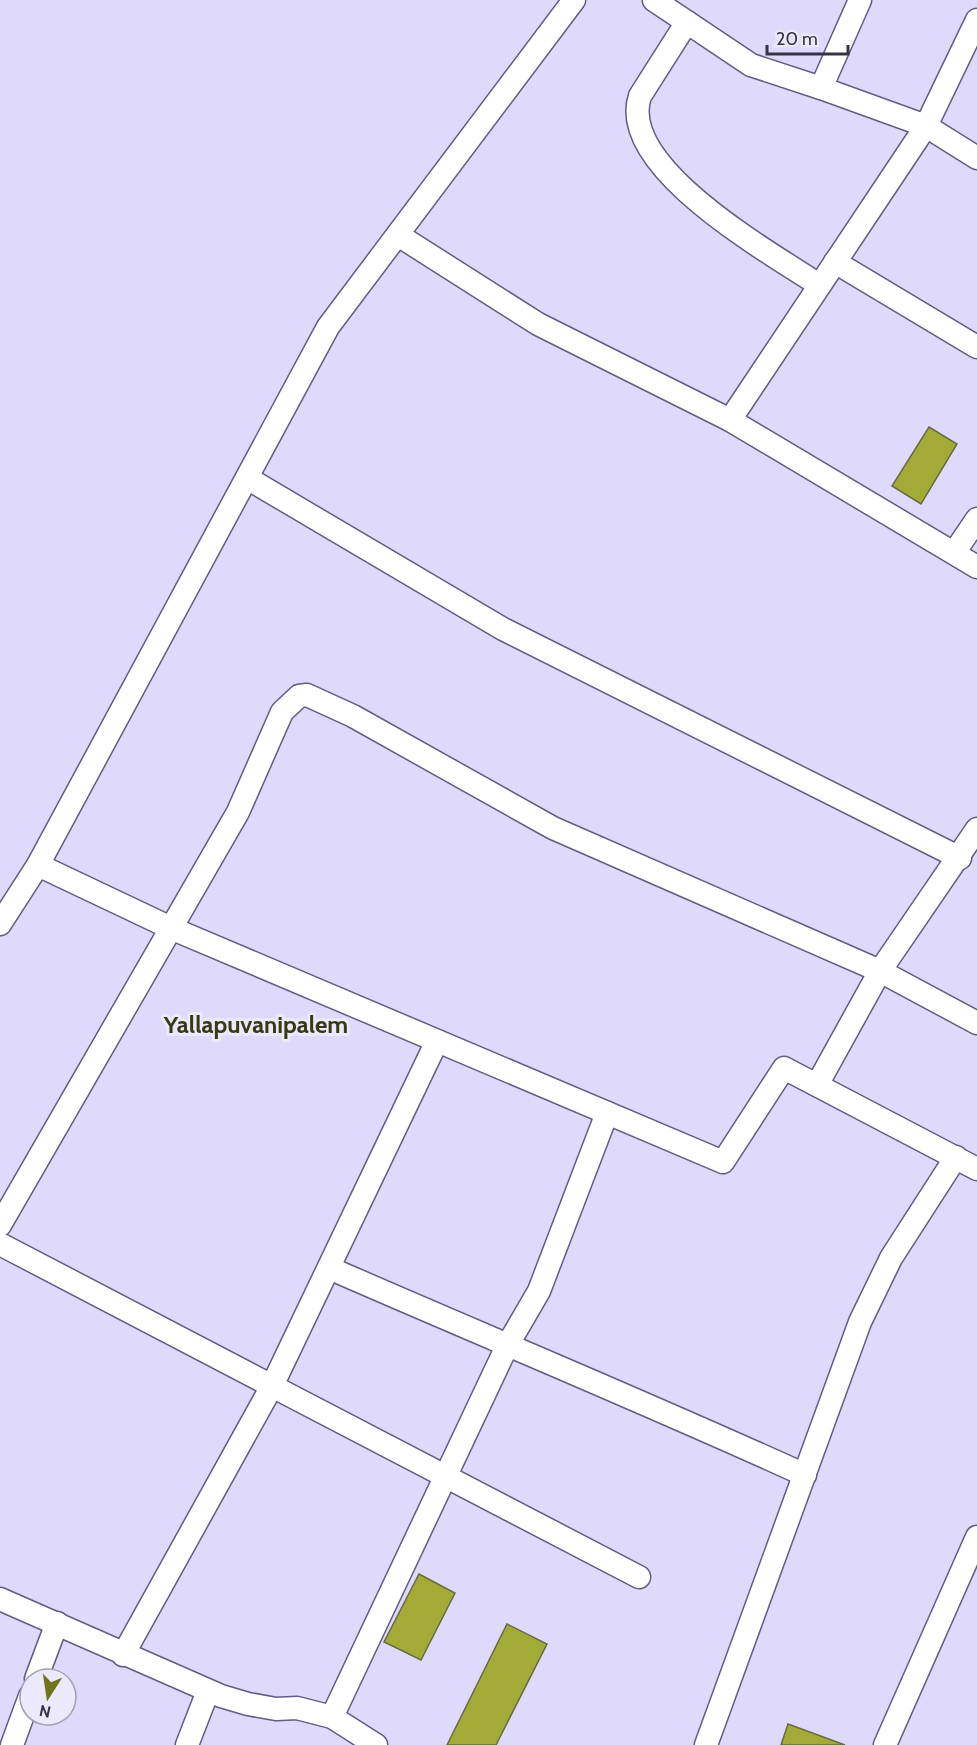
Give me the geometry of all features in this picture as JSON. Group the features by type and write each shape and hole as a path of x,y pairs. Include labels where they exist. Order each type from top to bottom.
{"street":[{"path":"0,924 38,866 328,327 574,0"},
{"path":"654,0 751,65 926,126 977,158"},
{"path":"822,88 860,0"},
{"path":"687,22 640,96 637,106 637,118 651,151 684,190 704,209 819,285"},
{"path":"729,420 926,126 975,32"},
{"path":"398,235 538,324 729,420 977,567"},
{"path":"835,262 977,347"},
{"path":"246,477 503,629 960,858"},
{"path":"954,553 977,519"},
{"path":"0,1225 173,929 238,812 282,712 299,696 307,695 353,716 554,828 880,971 977,1023"},
{"path":"817,1085 880,971 960,858 977,829"},
{"path":"38,866 173,929 723,1162 784,1068 977,1168"},
{"path":"123,1655 272,1386 437,1041"},
{"path":"332,1717 507,1346 539,1292 607,1113"},
{"path":"706,1745 860,1322 891,1258 956,1157"},
{"path":"0,1244 446,1474 639,1577"},
{"path":"329,1268 507,1346 621,1392 805,1474"},
{"path":"885,1745 974,1552"},
{"path":"0,1599 208,1691 248,1704 276,1709 297,1708 332,1717 376,1745"},
{"path":"40,1667 57,1623"},
{"path":"187,1745 208,1691"},
{"path":"12,1745 19,1727"}],"building":[{"path":"929,427 957,444 921,504 892,486"},
{"path":"419,1574 455,1593 421,1660 384,1642"},
{"path":"507,1624 547,1644 496,1745 447,1745"},
{"path":"788,1724 845,1745 781,1745"}],"district":[{"name":"Yallapuvanipalem","path":"256,1024"}]}
